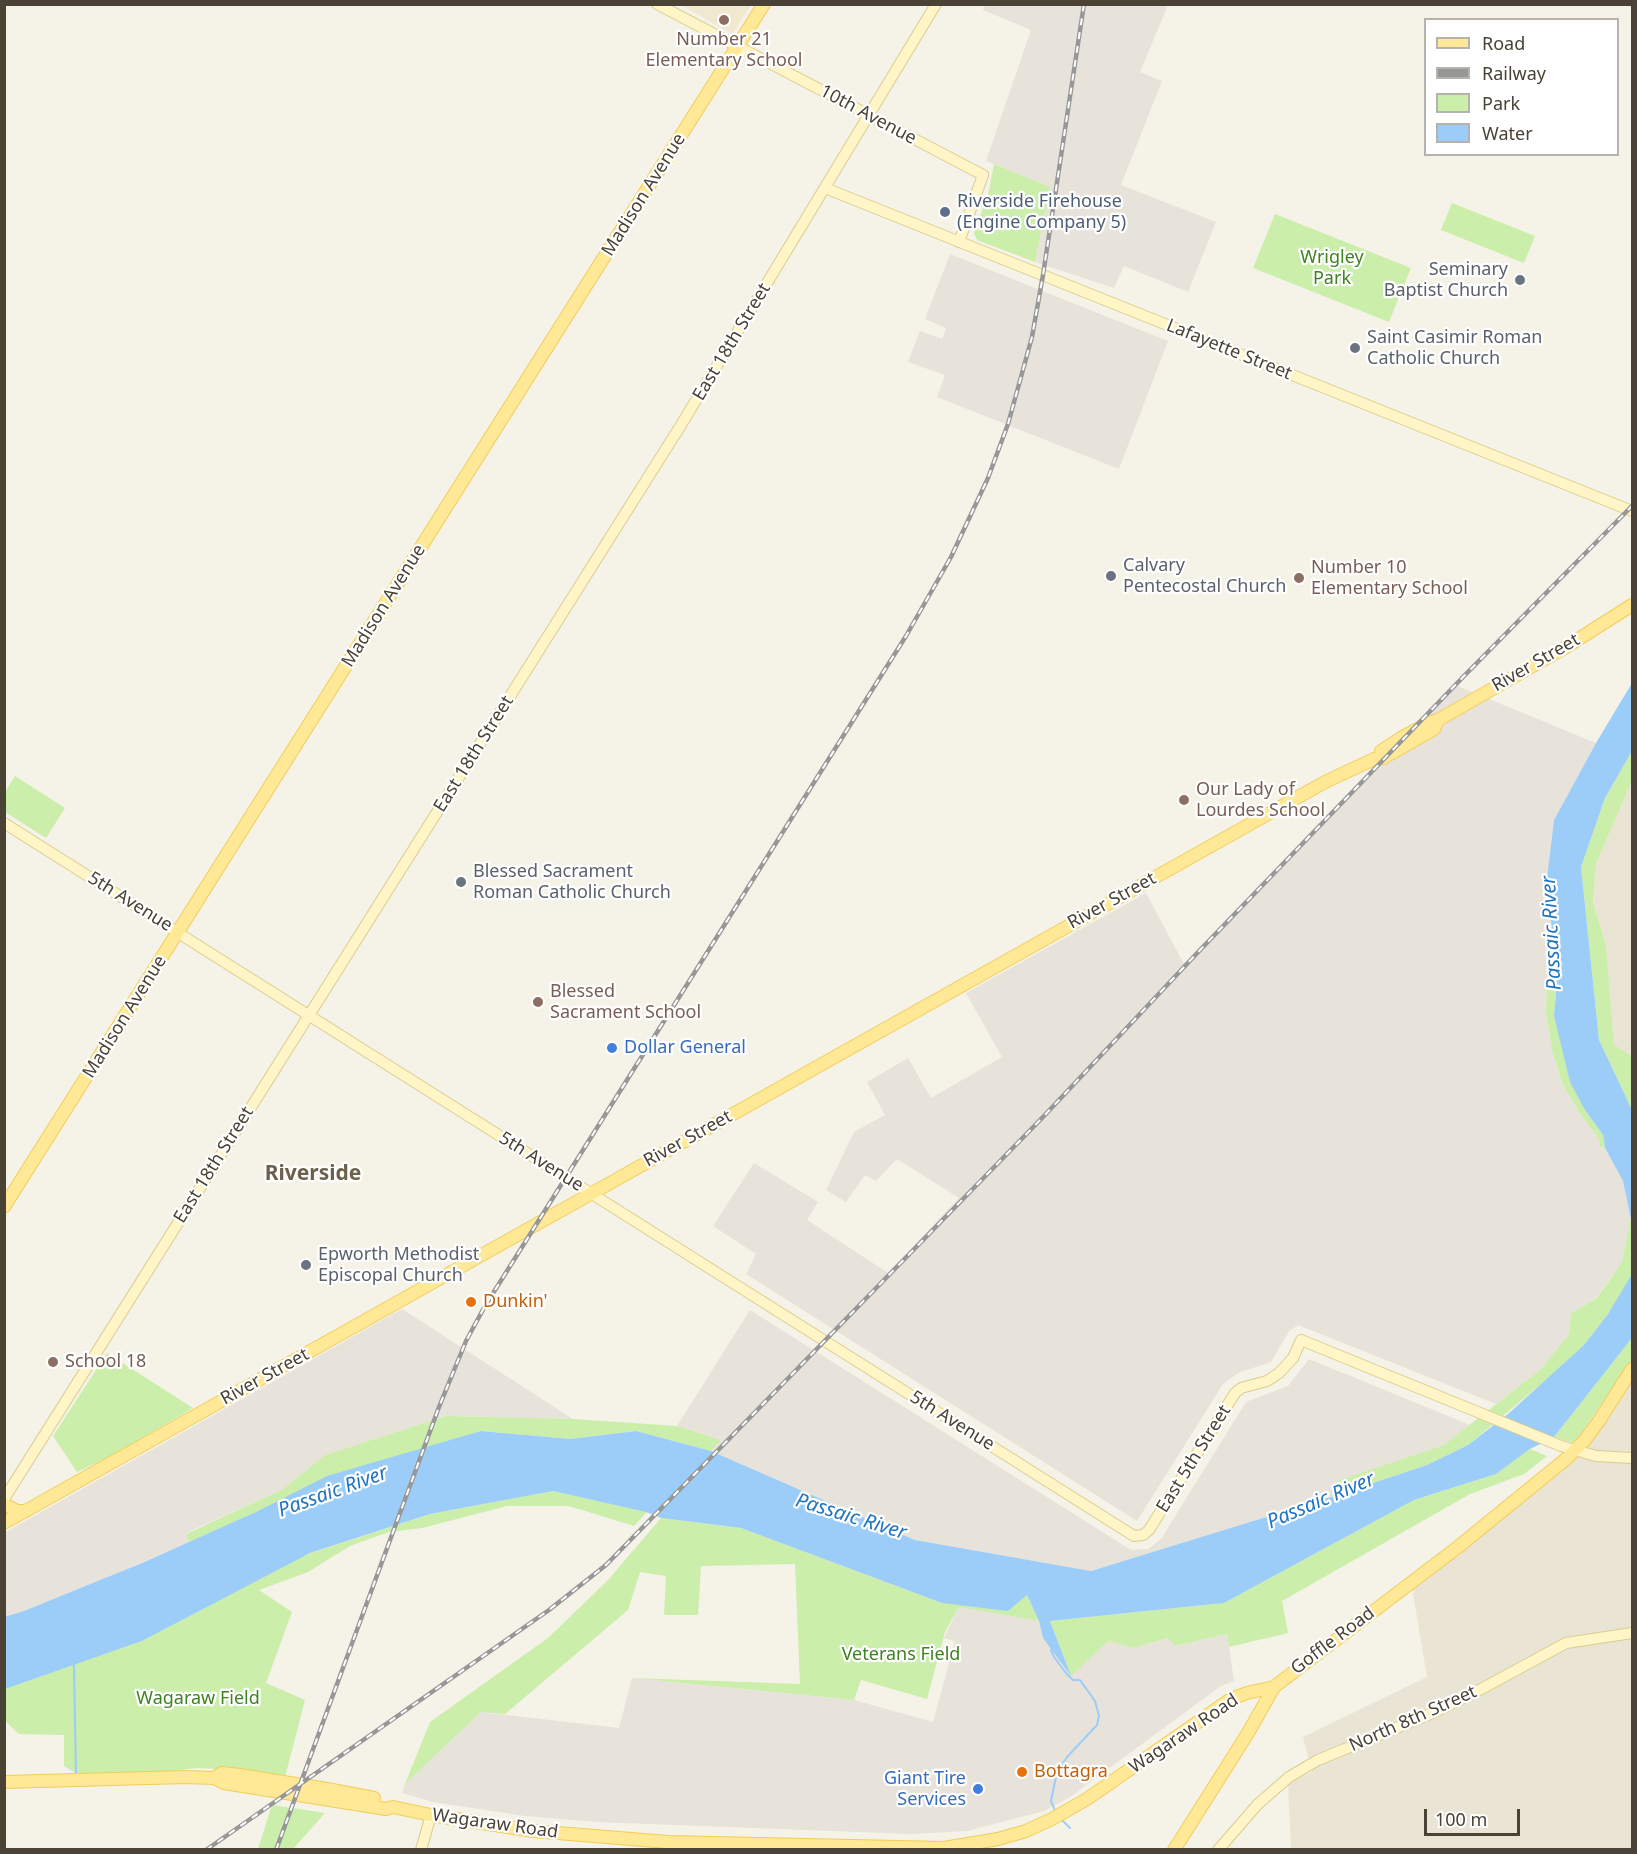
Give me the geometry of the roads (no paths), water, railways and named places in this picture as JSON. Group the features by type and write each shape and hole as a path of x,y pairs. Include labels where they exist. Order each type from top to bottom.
{"main road":[{"name":"10th Avenue","path":"657,4 983,175 959,242"},
{"name":"Madison Avenue","path":"4,1207 764,4"},
{"name":"East 18th Street","path":"4,1499 681,425 936,4"},
{"name":"Lafayette Street","path":"825,188 1632,511"},
{"name":"River Street","path":"4,1523 1324,782 1374,759 1401,738 1438,720 1566,647 1632,605"},
{"name":"5th Avenue","path":"4,823 1078,1500"},
{"name":"East 5th Street","path":"1078,1500 1134,1536 1145,1533 1235,1393 1241,1388 1267,1381 1280,1374 1293,1358 1301,1340 1575,1450"},
{"name":"Goffle Road","path":"1174,1850 1248,1733 1274,1687 1458,1547 1575,1450 1599,1421 1632,1369"},
{"path":"1575,1450 1596,1456 1632,1458"},
{"path":"4,1504 17,1511 26,1511"},
{"name":"North 8th Street","path":"1218,1850 1258,1804 1289,1777 1318,1760 1436,1712 1566,1643 1632,1633"},
{"name":"Wagaraw Road","path":"4,1782 214,1778 222,1773 349,1793 388,1802 393,1807 431,1815 533,1831 651,1841 945,1848 984,1842 1026,1831 1058,1816 1107,1786 1231,1700 1247,1693 1274,1687"},
{"path":"421,1850 431,1815"}],"water":[{"path":"1632,683 1632,751 1605,798 1581,867 1599,1040 1632,1110 1632,1224 1623,1181 1605,1148 1603,1135 1585,1110 1570,1082 1554,1016 1558,971 1546,886 1554,820"},
{"name":"Passaic River","path":"1632,1274 1632,1338 1554,1437 1530,1449 1496,1474 1414,1500 1224,1603 1050,1621 1071,1676 1043,1638 1039,1621 1027,1595 1008,1611 942,1603 741,1528 661,1518 646,1512 553,1491 430,1514 310,1553 142,1641 5,1689 4,1617 142,1563 258,1511 327,1476 481,1431 570,1439 636,1431 711,1451 915,1540 1091,1571 1427,1465 1468,1445 1508,1414 1584,1345 1608,1314"}],"waterway":[{"path":"1051,1650 1066,1673 1073,1680 1080,1680 1095,1701 1099,1716 1097,1725 1067,1757 1057,1772 1051,1801 1056,1813"},
{"path":"74,1665 76,1775"},
{"path":"1062,1820 1070,1828"}],"railway":[{"path":"276,1850 439,1407 466,1341 485,1306 906,636 951,557 988,478 1008,424 1032,337 1084,4"},
{"path":"206,1850 549,1610 606,1565 1043,1117 1464,676 1632,506"}],"place":[{"name":"Number 21 Elementary School","path":"724,20"},
{"name":"Riverside Firehouse (Engine Company 5)","path":"945,212"},
{"name":"Seminary Baptist Church","path":"1520,280"},
{"name":"Saint Casimir Roman Catholic Church","path":"1355,348"},
{"name":"Calvary Pentecostal Church","path":"1111,576"},
{"name":"Number 10 Elementary School","path":"1299,578"},
{"name":"Our Lady of Lourdes School","path":"1184,800"},
{"name":"Blessed Sacrament Roman Catholic Church","path":"461,882"},
{"name":"Blessed Sacrament School","path":"538,1002"},
{"name":"Dollar General","path":"612,1048"},
{"name":"Epworth Methodist Episcopal Church","path":"306,1265"},
{"name":"Dunkin'","path":"471,1302"},
{"name":"School 18","path":"53,1362"},
{"name":"Bottagra","path":"1022,1772"},
{"name":"Giant Tire Services","path":"978,1789"}],"district":[{"name":"Riverside","path":"313,1174"}],"park label":[{"name":"Wrigley Park","path":"1332,268"},
{"name":"Veterans Field","path":"901,1655"},
{"name":"Wagaraw Field","path":"198,1699"}]}
